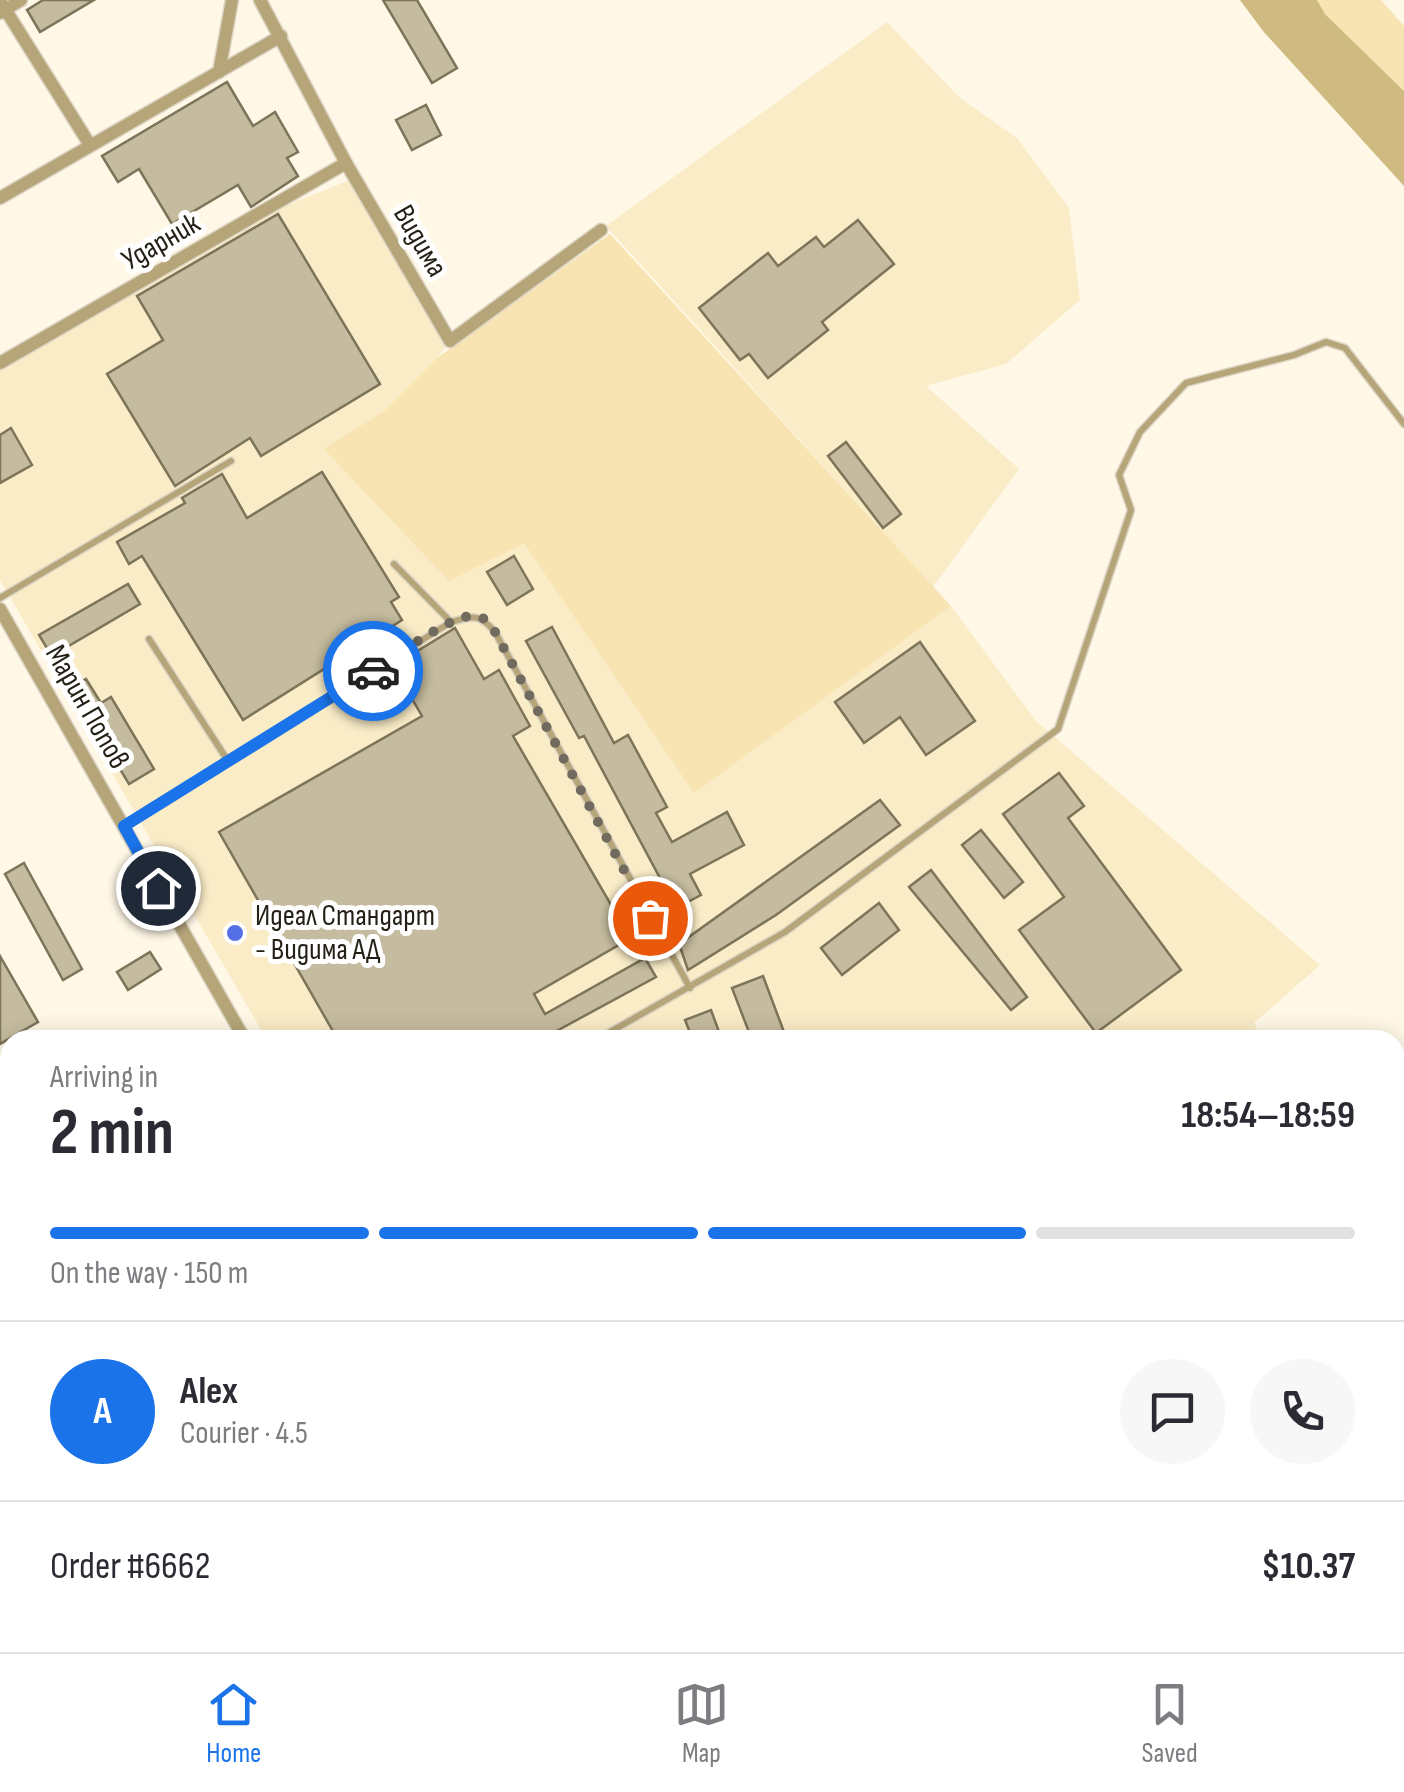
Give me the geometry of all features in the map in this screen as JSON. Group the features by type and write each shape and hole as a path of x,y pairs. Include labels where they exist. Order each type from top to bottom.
{"street":[{"path":"20,0 2,8 90,146"},
{"path":"220,72 232,0"},
{"name":"Видима","path":"260,0 346,164 450,341 601,230"},
{"path":"0,198 281,36"},
{"name":"Ударник","path":"0,363 346,164"},
{"name":"Марин Попов","path":"0,609 239,1030"}],"lane":[{"path":"614,1030 785,932 1058,729 1131,510 1120,474 1140,432 1186,384 1294,356 1326,342 1345,348 1404,424"},
{"path":"0,598 231,460"},
{"path":"394,564 451,622"},
{"path":"124,826 451,622 474,615 484,619 495,632 690,988"},
{"path":"149,639 228,761"}],"shaded area":[{"path":"1240,0 1317,0 1325,14 1404,91 1404,186 1263,31"},
{"path":"1317,0 1381,0 1404,26 1404,91 1325,14"},
{"path":"887,22 960,98 1017,138 1069,208 1080,300 1006,364 926,386 1019,469 933,587 606,226"},
{"path":"355,178 450,341 384,411 324,450 524,542 694,792 951,606 1036,721 1320,965 1254,1023 1258,1030 261,1030 0,580 0,361 275,210"},
{"path":"610,234 951,606 694,793 524,543 449,581 324,449 384,411 437,358"}],"building":[{"path":"43,0 94,0 40,32 27,10"},
{"path":"383,0 417,0 457,68 432,83"},
{"path":"227,82 253,126 275,112 298,152 287,158 298,176 251,207 238,185 172,224 139,169 118,182 102,156"},
{"path":"426,105 441,135 412,150 396,120"},
{"path":"278,214 380,384 261,456 250,438 175,486 107,374 163,340 137,296"},
{"path":"858,220 894,264 822,322 828,330 768,378 749,354 740,360 699,308 768,253 778,266 816,237 824,247"},
{"path":"11,428 32,465 0,483 0,435"},
{"path":"846,442 901,514 883,528 828,456"},
{"path":"322,472 399,597 391,602 402,620 243,720 142,556 129,564 117,542 185,503 182,498 222,474 247,518"},
{"path":"514,556 533,589 507,605 487,572"},
{"path":"128,584 140,604 62,650 80,682 86,679 101,703 111,697 154,769 129,784 39,635"},
{"path":"552,627 614,743 628,735 667,807 656,813 672,842 727,812 744,845 690,874 701,895 676,908 584,736 579,738 526,641"},
{"path":"455,628 484,679 499,670 530,726 513,736 614,910 627,902 643,931 534,994 545,1014 645,958 656,977 558,1030 332,1030 219,832 422,716 393,666"},
{"path":"920,642 975,721 926,755 900,717 864,743 835,702"},
{"path":"1059,773 1084,806 1068,818 1181,970 1100,1030 1094,1030 1019,930 1064,897 1003,814"},
{"path":"880,800 900,825 776,915 688,970 679,944"},
{"path":"981,830 1023,882 1004,898 962,845"},
{"path":"24,863 82,969 63,980 5,874"},
{"path":"931,870 1027,997 1011,1010 909,887"},
{"path":"879,903 899,930 842,975 821,948"},
{"path":"150,952 161,969 128,990 117,972"},
{"path":"0,956 38,1022 24,1030 0,1030"},
{"path":"763,976 783,1030 748,1030 732,988"},
{"path":"711,1010 718,1030 689,1030 685,1020"}],"way so far":[{"path":"373,671 451,622 474,615 484,619 495,632 650,918"}],"place":[{"name":"Идеал Стандарт - Видима АД","path":"235,933"}],"route":[{"path":"158,888 124,826 373,671"}]}
